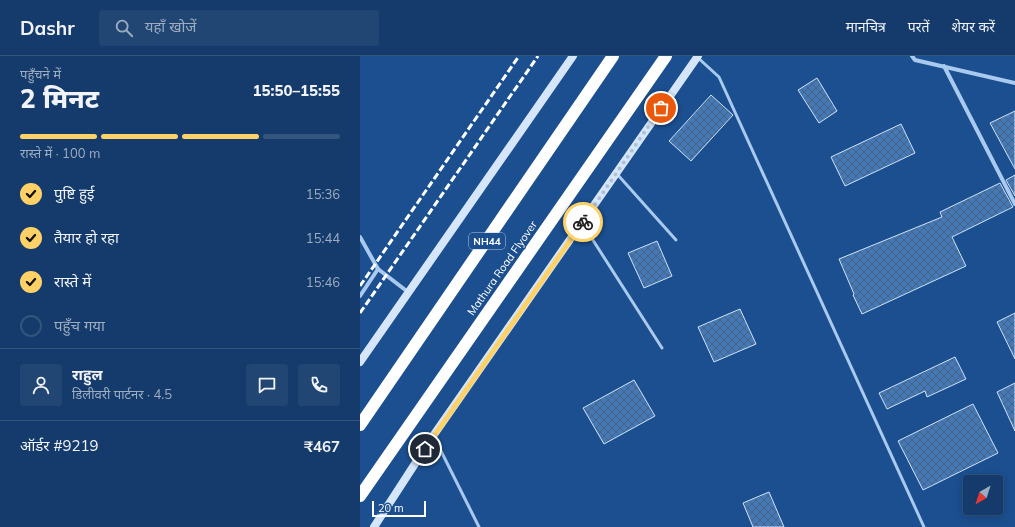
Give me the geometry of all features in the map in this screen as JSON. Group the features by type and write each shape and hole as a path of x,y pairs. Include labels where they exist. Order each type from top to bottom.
{"highway":[{"name":"NH44","path":"360,425 613,56"},
{"name":"Mathura Road Flyover","path":"360,496 666,56"}],"main road":[{"path":"360,362 573,56"},
{"path":"374,527 434,436 698,56"}],"street":[{"path":"912,56 915,60 1015,83"},
{"path":"944,66 1015,204"},
{"path":"360,238 378,269 408,292"},
{"path":"360,296 378,269"}],"lane":[{"path":"698,56 719,76 924,527"},
{"path":"616,173 676,240"},
{"path":"582,223 662,348"},
{"path":"434,436 479,527"}],"building":[{"path":"817,78 837,111 819,123 798,90"},
{"path":"711,95 733,115 691,161 669,141"},
{"path":"1015,111 1015,169 990,123"},
{"path":"901,124 915,153 845,186 831,157"},
{"path":"1015,175 1015,196 1006,180"},
{"path":"1000,183 1013,207 952,237 966,266 862,314 839,259 942,217 940,212"},
{"path":"657,241 672,276 644,288 628,253"},
{"path":"740,309 756,344 714,362 698,327"},
{"path":"1015,313 1015,359 997,322"},
{"path":"955,357 966,379 927,397 925,391 887,409 879,393"},
{"path":"634,380 655,416 604,444 583,408"},
{"path":"1015,383 1015,431 997,392"},
{"path":"973,404 998,453 923,490 898,441"},
{"path":"769,492 784,527 753,527 743,503"}],"railway":[{"path":"360,286 519,56"},
{"path":"360,313 538,56"}],"way so far":[{"path":"583,222 661,108"}],"route":[{"path":"425,449 583,222"}]}
